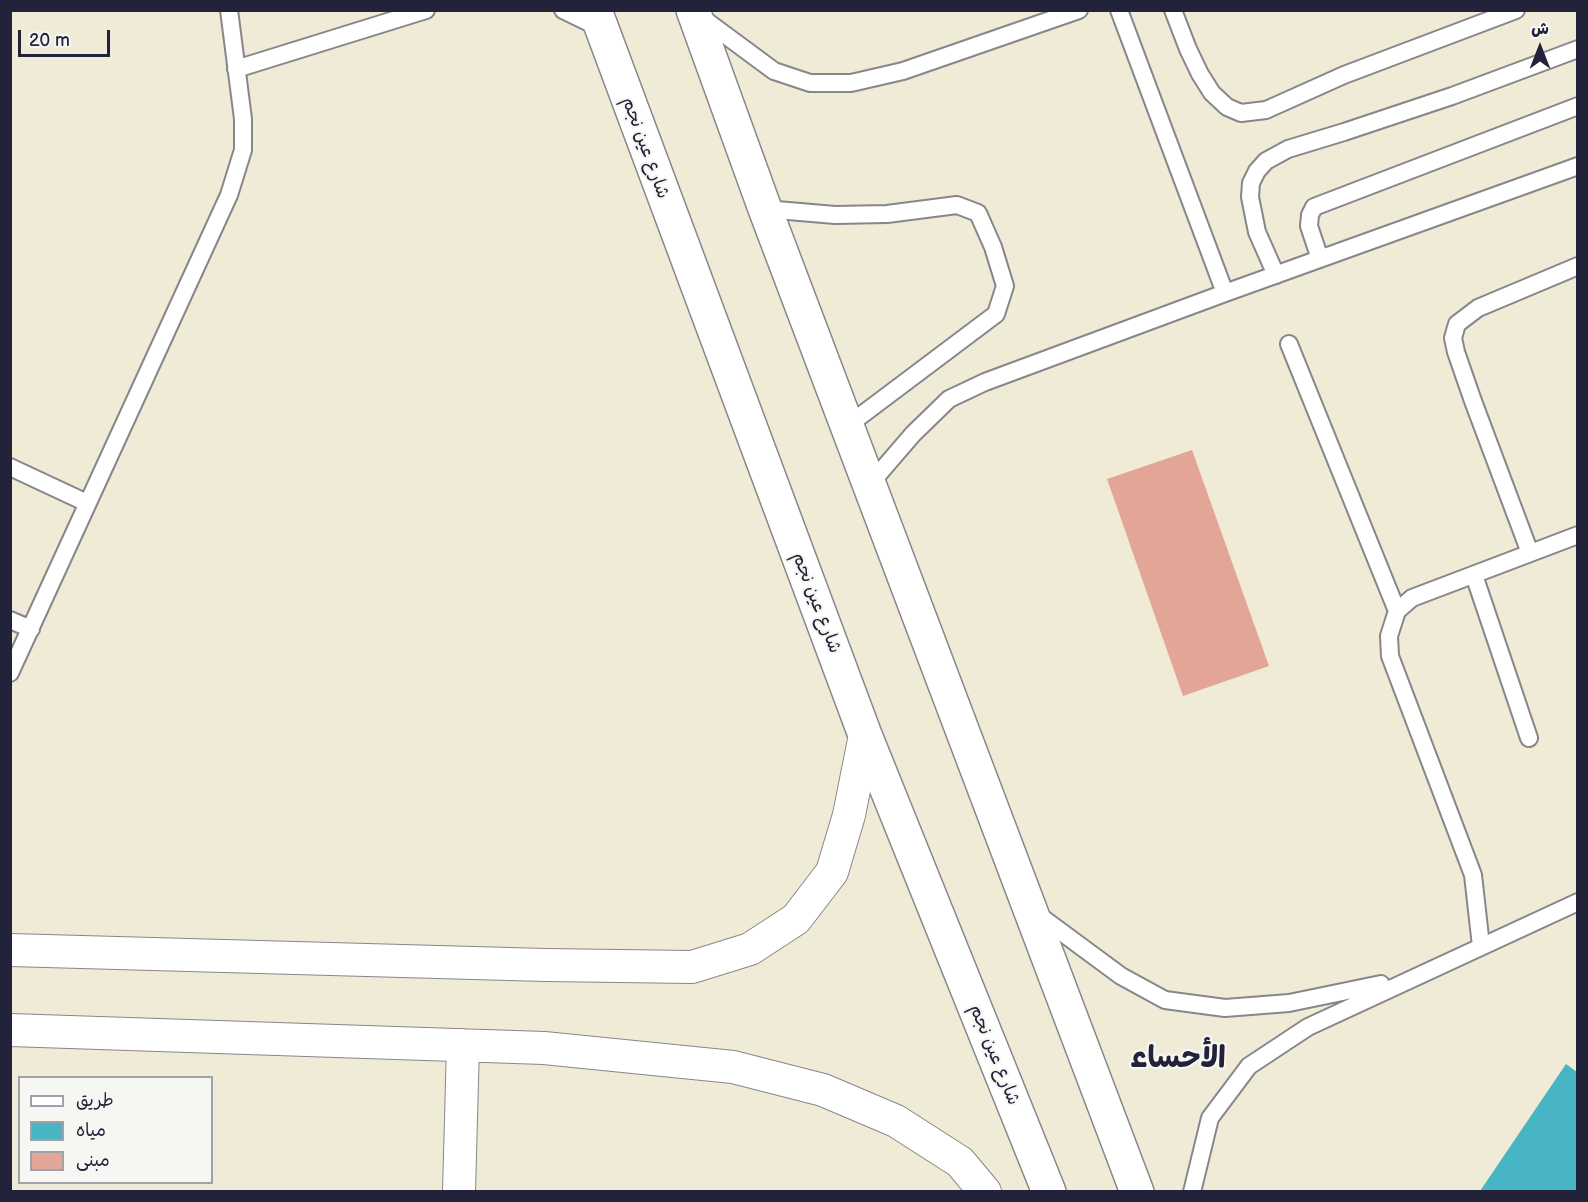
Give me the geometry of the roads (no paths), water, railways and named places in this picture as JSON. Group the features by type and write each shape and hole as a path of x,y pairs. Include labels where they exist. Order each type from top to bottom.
{"main road":[{"path":"693,11 765,209 1137,1191"},
{"name":"شارع عين نجم","path":"598,19 865,735 1049,1191"}],"street":[{"path":"10,950 692,967 750,949 796,919 832,872 849,815 865,735"},
{"path":"10,1030 544,1048 733,1067 823,1090 896,1121 960,1162 985,1191"},
{"path":"459,1191 463,1045"}],"lane":[{"path":"10,673 229,195 243,150 243,119 229,10"},
{"path":"236,69 426,10"},
{"path":"563,10 598,19"},
{"path":"693,11 774,71 810,84 851,84 903,71 1079,10"},
{"path":"1119,10 1225,293"},
{"path":"1173,10 1188,49 1206,84 1227,107 1241,113 1266,111 1344,75 1516,10"},
{"path":"1276,275 1257,232 1250,197 1251,183 1257,171 1266,161 1288,149 1452,96 1578,49"},
{"path":"1320,259 1309,226 1310,215 1314,207 1578,106"},
{"path":"870,484 913,434 949,399 985,382 1578,166"},
{"path":"765,209 835,215 887,214 957,205 978,213 993,247 1005,286 996,314 847,426"},
{"path":"1530,553 1473,401 1453,338 1457,324 1478,308 1578,266"},
{"path":"1289,344 1397,611"},
{"path":"10,467 87,503"},
{"path":"1481,945 1473,875 1390,656 1389,636 1397,611 1412,598 1578,535"},
{"path":"1474,575 1529,738"},
{"path":"10,620 31,629"},
{"path":"1192,1191 1210,1118 1249,1066 1308,1026 1578,902"},
{"path":"1030,909 1121,976 1165,999 1225,1008 1289,1003 1409,979"}],"water":[{"path":"1566,1064 1577,1072 1577,1191 1480,1191"}],"district":[{"name":"الأحساء","path":"1178,1059"}]}
